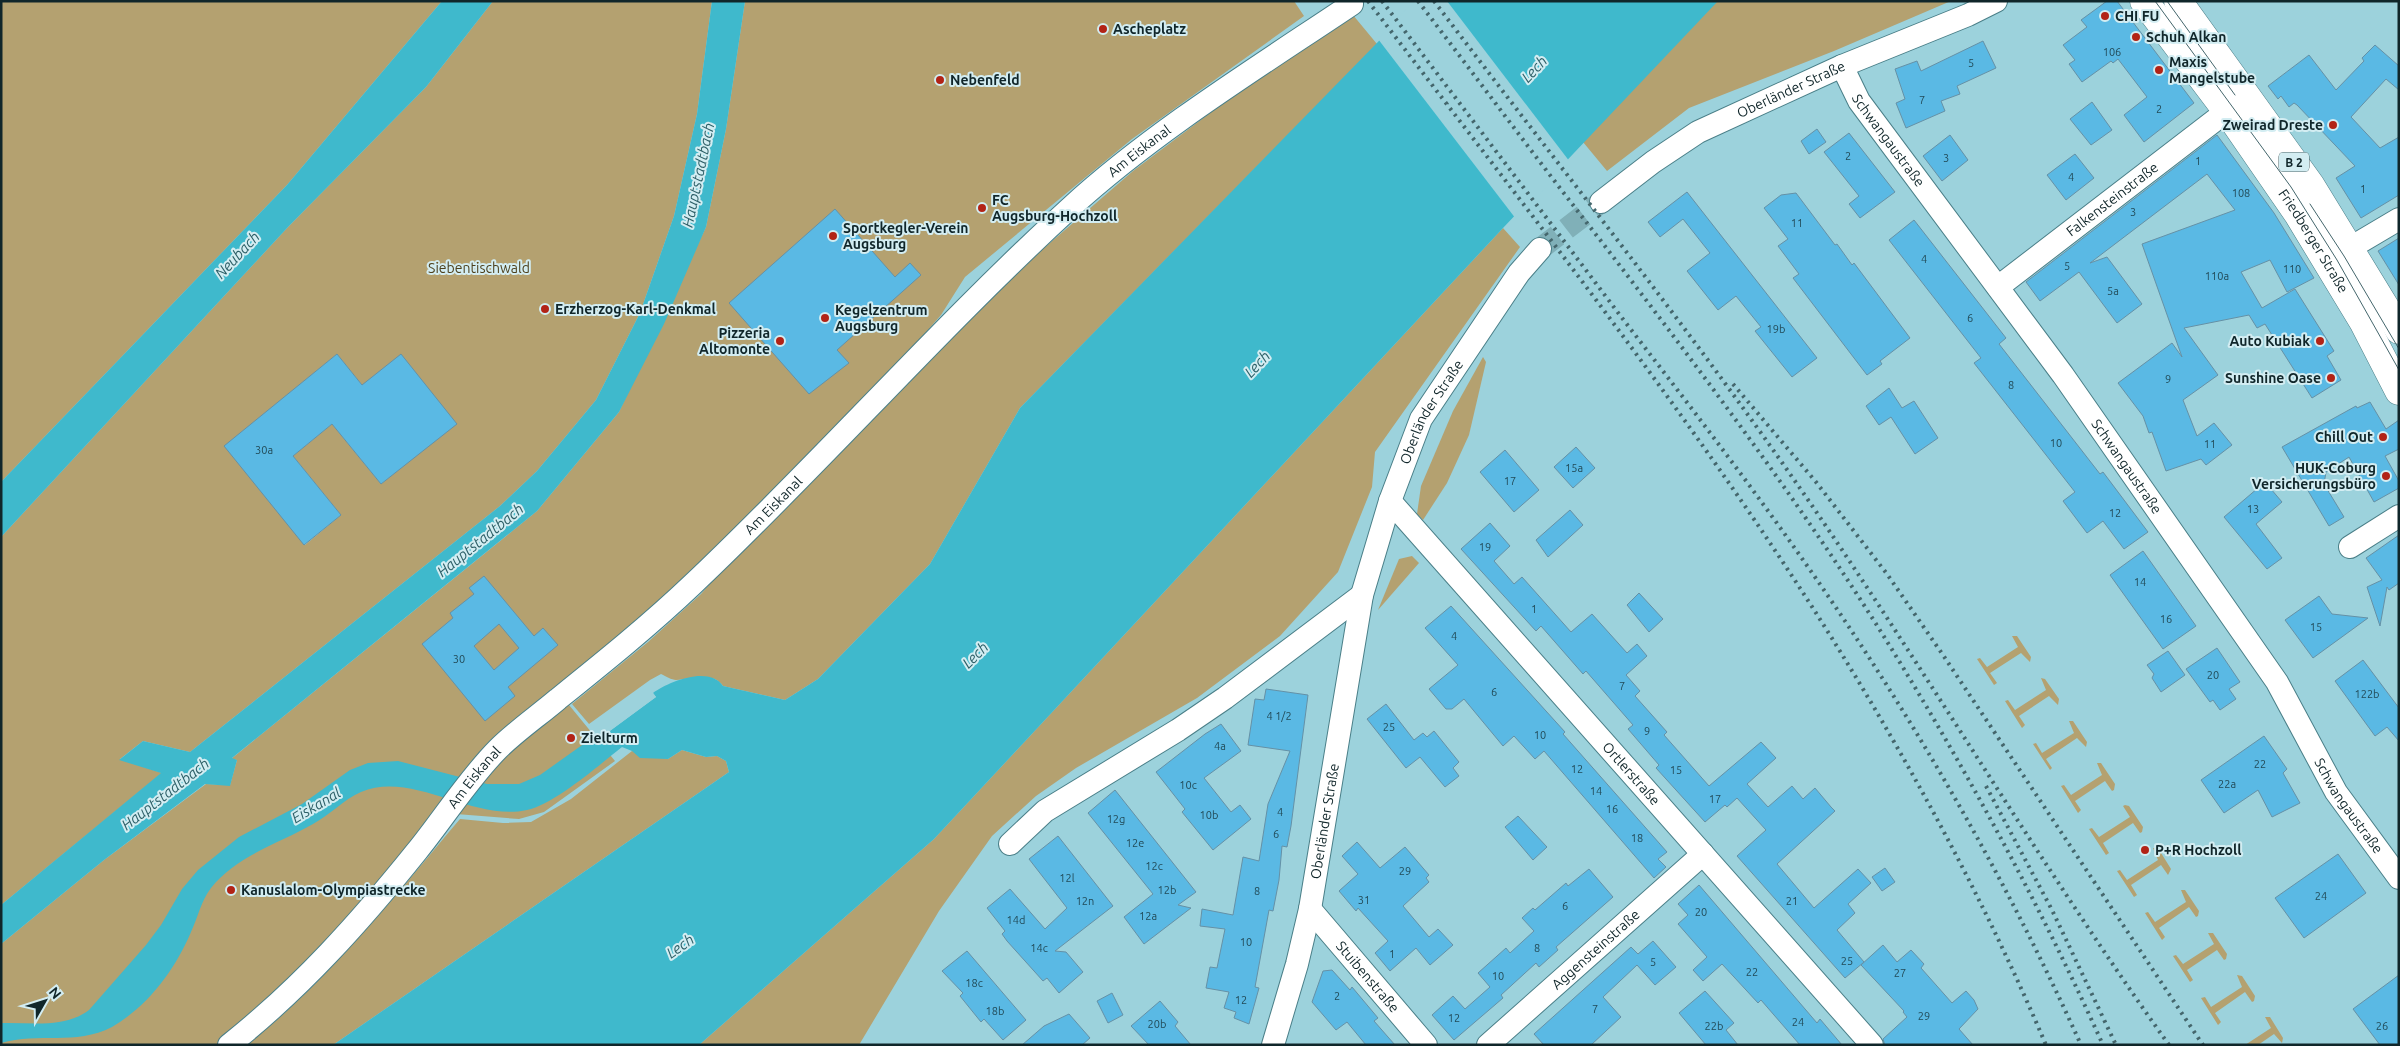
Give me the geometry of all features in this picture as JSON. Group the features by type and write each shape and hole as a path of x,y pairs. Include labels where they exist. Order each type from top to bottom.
{"main road":[{"name":"Friedberger Straße","path":"2144,1 2226,111 2312,237 2364,323 2399,391"},
{"name":"Friedberger Straße","path":"2178,1 2276,135 2350,248 2399,330"}],"street":[{"name":"Oberländer Straße","path":"1601,202 1653,162 1698,132 1842,66 1968,15 1996,1"},
{"name":"Am Eiskanal","path":"229,1045 270,1013 327,957 368,912 499,748 641,631 691,586 813,465 967,307 1072,206 1130,158 1230,86 1352,4"},
{"name":"Schwangaustraße","path":"1842,66 1859,101 2063,376 2277,682 2336,792 2399,878"},
{"name":"Falkensteinstraße","path":"1998,287 2226,111"},
{"path":"2350,248 2399,219"},
{"name":"Oberländer Straße","path":"1273,1045 1297,964 1310,909 1362,595 1390,501 1421,419 1519,273 1540,249"},
{"name":"Ortlerstraße","path":"1390,501 1872,1045"},
{"path":"2350,547 2399,516"},
{"path":"1010,844 1045,811 1178,730 1225,698 1362,595"},
{"name":"Aggensteinstraße","path":"1488,1045 1703,854"},
{"name":"Stuibenstraße","path":"1310,909 1426,1045"}],"green space":[{"path":"1,1 442,1 287,185 1,482"},
{"name":"Siebentischwald","path":"493,1 712,1 697,114 674,216 640,313 596,400 537,471 500,506 190,752 143,741 120,759 162,773 1,905 1,537 288,227 426,87","holes":["337,354 418,454 381,484 332,424 293,456 341,515 305,545 225,446"]},
{"path":"745,1 1294,1 1304,16 1132,139 965,277 941,315 829,444 560,694 615,761 544,812 519,819 456,814 243,1045 1,1045 1,944 104,860 206,784 230,785 237,760 231,759 537,511 619,412 706,227 726,129"},
{"path":"1717,1 1951,1 1834,51 1689,108 1607,171 1583,142"},
{"path":"1348,9 1377,44 1020,408 930,564 818,679 785,700 723,686 719,681 708,677 676,680 661,674 589,724 572,704 648,642 701,594 754,533 983,301 1133,171"},
{"path":"1503,228 1520,247 1375,452 1372,487 1338,572 1280,636 1197,698 1076,768 1036,796 992,836 939,911 859,1045 699,1045 934,839"},
{"path":"1483,357 1486,362 1469,435 1447,483 1423,520 1417,514 1421,486 1453,411"},
{"path":"1412,556 1419,563 1378,610 1399,559"},
{"path":"2012,636 2017,636 2031,657 2030,662 2021,653 1990,673 1997,683 1994,685 1977,659 1980,658 1987,667 2018,647"},
{"path":"2041,678 2045,679 2059,699 2058,705 2049,696 2019,716 2025,725 2022,728 2005,701 2008,700 2015,710 2046,690"},
{"path":"2069,721 2073,721 2087,742 2086,747 2077,738 2046,759 2052,768 2050,770 2033,744 2036,743 2042,753 2074,733"},
{"path":"682,750 706,757 717,756 726,761 729,772 333,1045 247,1045 277,1020 333,966 460,819 503,823 531,822 571,799 632,751 668,759"},
{"path":"2097,763 2101,763 2115,784 2114,790 2112,791 2105,781 2075,801 2081,810 2078,813 2061,786 2064,785 2071,795 2102,775"},
{"path":"2123,806 2129,806 2143,827 2142,832 2140,833 2133,823 2103,843 2109,853 2106,855 2089,829 2092,828 2099,837 2130,817"},
{"path":"2153,848 2158,848 2171,869 2168,875 2161,865 2131,885 2137,895 2134,897 2117,871 2120,870 2127,880 2158,860"},
{"path":"2181,890 2185,890 2199,911 2198,916 2196,917 2189,907 2159,928 2165,937 2162,940 2145,913 2148,912 2155,922 2186,902"},
{"path":"2208,933 2213,933 2227,954 2226,959 2224,960 2217,950 2187,970 2193,980 2190,982 2173,956 2176,955 2183,964 2214,944"},
{"path":"2237,975 2242,976 2255,996 2254,1001 2252,1002 2245,992 2215,1013 2221,1022 2218,1025 2201,998 2205,997 2211,1007 2242,987"},
{"path":"2265,1017 2270,1017 2283,1038 2282,1043 2274,1034 2258,1045 2245,1045 2271,1028"}],"water":[{"name":"Neubach","path":"442,1 493,1 426,87 288,227 1,537 1,482 287,185"},
{"name":"Hauptstadtbach","path":"712,1 745,1 726,129 706,227 664,324 619,412 537,511 232,758 237,760 230,786 205,784 104,860 1,944 1,905 161,773 119,760 143,741 190,752 500,506 537,471 596,400 640,313 674,216 697,114"},
{"path":"1418,1 1718,1 1503,228 934,839 699,1045 333,1045 729,772 726,761 717,756 706,757 682,750 668,759 640,758 632,751 622,747 563,792 527,810 506,812 485,809 401,787 381,787 361,792 313,824 259,851 221,877 205,898 177,960 149,998 125,1018 112,1027 84,1036 15,1040 1,1043 1,1023 58,1022 69,1020 89,1010 146,945 161,925 182,889 198,870 239,837 302,804 350,770 368,763 398,761 487,784 519,784 540,775 599,733 603,736 656,697 653,693 678,680 699,676 708,677 717,680 723,686 785,700 818,679 930,564 1020,408"}],"pier":[{"path":"1414,1 1447,1 1570,162 1516,219 1378,39"},
{"path":"653,693 656,697 603,736 599,733 601,731 603,733 614,726 653,697 651,694"}],"building":[{"path":"2107,1 2117,1 2194,103 2144,142 2124,115 2147,97 2118,59 2113,63 2111,61 2082,82 2069,64 2075,60 2063,45 2087,27 2081,20"},
{"path":"1983,41 1996,68 1957,86 1960,94 1941,101 1945,111 1906,128 1896,103 1905,99 1895,69 1917,61 1921,71"},
{"path":"2375,45 2399,66 2399,90 2386,79 2351,117 2380,148 2399,137 2399,195 2361,218 2336,178 2355,166 2297,105 2294,103 2289,107 2281,96 2278,99 2268,86 2309,55 2336,90 2364,61 2362,58"},
{"path":"2092,102 2112,130 2091,145 2070,119"},
{"path":"1817,129 1826,142 1809,154 1801,141"},
{"path":"1849,133 1895,192 1860,218 1849,204 1859,196 1824,152"},
{"path":"1950,135 1968,160 1942,181 1923,156"},
{"path":"2217,135 2274,213 2314,278 2287,292 2270,260 2241,272 2262,308 2295,289 2334,351 2327,356 2341,380 2312,398 2265,324 2257,328 2249,315 2184,328 2218,375 2183,400 2197,436 2214,423 2232,445 2206,465 2201,459 2166,471 2152,432 2149,433 2143,416 2118,383 2172,343 2182,357 2142,244 2235,210 2207,174 2090,263 2107,257 2142,304 2117,323 2079,272 2040,301 2026,282"},
{"path":"2075,154 2094,178 2066,200 2047,175"},
{"path":"1687,192 1817,358 1792,377 1755,331 1761,327 1736,296 1718,310 1687,271 1710,253 1683,219 1660,237 1648,222"},
{"path":"1796,193 1835,245 1837,244 1852,265 1854,263 1910,338 1880,361 1882,364 1867,375 1793,278 1799,274 1778,246 1788,239 1764,208 1781,195"},
{"name":"Kegelzentrum Augsburg","path":"835,209 895,277 910,263 921,275 837,350 849,363 809,394 729,303"},
{"path":"1914,220 2006,338 1999,344 2100,474 2103,472 2148,532 2124,549 2103,521 2087,533 2063,501 2075,492 1974,363 1981,358 1889,240"},
{"path":"2399,238 2399,285 2378,251"},
{"path":"337,354 362,385 401,354 457,424 381,484 332,424 293,456 341,515 304,545 224,446"},
{"path":"1889,388 1902,408 1914,401 1938,438 1915,454 1891,417 1879,425 1866,406"},
{"path":"2370,402 2386,429 2399,420 2399,449 2385,456 2399,481 2399,488 2374,502 2349,457 2326,472 2324,484 2344,517 2329,526 2282,447 2356,406 2357,408"},
{"path":"1576,447 1595,468 1573,488 1554,467"},
{"path":"1505,450 1539,490 1514,512 1480,472"},
{"path":"2265,482 2282,502 2256,524 2282,558 2267,569 2224,517"},
{"path":"1570,510 1583,525 1548,557 1536,540"},
{"path":"1490,523 1510,546 1494,561 1514,584 1522,577 1571,632 1592,614 1627,653 1637,644 1647,656 1626,675 1640,691 1635,696 1667,732 1664,735 1709,786 1761,742 1776,758 1747,784 1768,807 1792,786 1803,799 1815,788 1835,811 1777,864 1814,908 1858,869 1871,883 1848,904 1855,913 1837,930 1864,962 1845,978 1737,856 1766,830 1737,798 1727,807 1725,805 1705,822 1656,768 1659,765 1628,729 1633,725 1586,671 1583,674 1541,626 1536,631 1461,549"},
{"path":"2399,535 2399,583 2389,590 2387,587 2380,626 2367,587 2382,580 2366,558"},
{"path":"2143,551 2196,626 2163,649 2110,575"},
{"path":"484,576 534,636 543,628 558,645 508,687 515,696 485,721 422,644 453,618 450,613 474,594 469,588","holes":["499,624 519,648 494,670 474,646"]},
{"path":"1639,593 1663,619 1649,632 1627,605"},
{"path":"2319,596 2332,614 2368,618 2313,658 2285,620"},
{"path":"1451,606 1565,732 1563,734 1667,852 1658,859 1666,867 1654,878 1544,751 1535,759 1514,736 1503,746 1464,699 1452,709 1446,709 1429,689 1458,665 1425,628"},
{"path":"2217,648 2240,682 2229,689 2236,699 2220,710 2213,700 2210,702 2186,669"},
{"path":"2168,651 2185,675 2161,692 2152,678 2154,674 2147,665"},
{"path":"2363,660 2399,708 2399,741 2387,727 2375,736 2335,681"},
{"path":"1266,689 1308,695 1291,826 1287,847 1282,846 1279,880 1273,911 1269,910 1255,987 1259,988 1249,1024 1234,1018 1236,1012 1224,1008 1229,992 1206,988 1210,967 1217,968 1225,929 1200,926 1202,909 1233,915 1243,857 1259,861 1268,804 1290,751 1248,745 1255,699 1264,700"},
{"path":"1386,704 1414,740 1423,733 1427,737 1434,731 1459,762 1453,768 1459,776 1445,787 1420,757 1406,768 1367,719"},
{"path":"1221,724 1241,751 1204,778 1231,812 1240,805 1251,819 1213,850 1182,812 1185,809 1156,772"},
{"path":"2264,736 2287,769 2283,773 2300,803 2272,817 2258,790 2224,813 2201,780"},
{"path":"1115,790 1196,892 1178,905 1191,908 1144,944 1124,917 1153,894 1088,813"},
{"path":"1518,816 1547,847 1533,860 1505,827"},
{"path":"1058,836 1113,906 1055,951 1066,952 1083,972 1059,993 1047,978 1043,981 1007,941 1002,934 1005,931 987,908 1010,889 1045,929 1067,908 1029,859"},
{"path":"1357,842 1380,868 1405,847 1429,875 1426,878 1429,882 1403,906 1429,937 1438,929 1453,945 1430,965 1416,948 1390,971 1375,953 1388,941 1358,908 1356,911 1339,891 1358,874 1342,856"},
{"path":"2338,854 2366,893 2304,938 2275,898"},
{"path":"1885,868 1895,882 1882,891 1872,877"},
{"path":"1589,869 1613,897 1556,947 1558,950 1539,967 1536,963 1501,995 1503,998 1454,1040 1432,1015 1453,996 1465,1009 1490,987 1478,973 1506,948 1510,953 1534,931 1522,918 1533,908 1535,910 1566,883 1568,886"},
{"path":"1699,885 1817,1023 1820,1019 1842,1045 1800,1045 1761,1000 1758,1003 1722,964 1703,981 1693,970 1707,957 1678,924 1688,915 1678,904"},
{"path":"1653,941 1676,967 1655,985 1637,965 1603,997 1621,1017 1591,1045 1544,1045 1534,1034 1631,947 1638,954"},
{"path":"1883,945 1897,962 1911,950 1924,964 1921,968 1952,1003 1966,991 1974,1000 1978,1009 1959,1029 1973,1045 1885,1045 1883,1039 1907,1017 1904,1011 1861,965"},
{"path":"967,951 1026,1020 1003,1040 984,1019 981,1022 960,996 963,993 942,971"},
{"path":"1332,970 1350,990 1352,987 1378,1018 1374,1021 1395,1045 1366,1045 1347,1022 1336,1030 1312,1002 1323,971"},
{"path":"2399,975 2399,1045 2380,1045 2353,1009"},
{"path":"1705,991 1734,1023 1726,1030 1738,1045 1706,1045 1679,1013"},
{"path":"1112,993 1123,1015 1108,1023 1097,1001"},
{"path":"1160,1001 1178,1022 1175,1026 1191,1045 1149,1045 1131,1026"},
{"path":"1069,1014 1090,1038 1082,1045 1022,1045 1044,1026"}],"tunnel":[{"path":"1540,249 1601,202"}],"tram line":[{"path":"2155,1 2291,187 2337,260 2399,370"},
{"path":"2167,1 2235,95"},
{"path":"2310,204 2344,256 2399,349"}],"railway":[{"path":"1368,1 1641,360 1746,507 1796,582 1865,693 1931,808 1991,925 2046,1045"},
{"path":"1382,1 1739,471 1847,624 1921,740 1956,800 2021,921 2081,1045"},
{"path":"1418,1 1711,386 1782,484 1850,584 1943,735 2000,836 2079,992 2103,1045"},
{"path":"1434,1 1668,307 1760,431 1896,631 2030,840 2169,1045"},
{"path":"1733,384 1816,482 1887,574 2203,1045"},
{"path":"1986,786 2052,910 2116,1045"}],"place":[{"name":"CHI FU","path":"2105,16"},
{"name":"Ascheplatz","path":"1103,29"},
{"name":"Schuh Alkan","path":"2136,37"},
{"name":"Maxis Mangelstube","path":"2159,70"},
{"name":"Nebenfeld","path":"940,80"},
{"name":"Zweirad Dreste","path":"2333,125"},
{"name":"FC Augsburg-Hochzoll","path":"982,208"},
{"name":"Sportkegler-Verein Augsburg","path":"833,236"},
{"name":"Erzherzog-Karl-Denkmal","path":"545,309"},
{"name":"Kegelzentrum Augsburg","path":"825,318"},
{"name":"Pizzeria Altomonte","path":"780,341"},
{"name":"Auto Kubiak","path":"2320,341"},
{"name":"Sunshine Oase","path":"2331,378"},
{"name":"Chill Out","path":"2383,437"},
{"name":"HUK-Coburg Versicherungsbüro","path":"2386,476"},
{"name":"Zielturm","path":"571,738"},
{"name":"P+R Hochzoll","path":"2145,850"},
{"name":"Kanuslalom-Olympiastrecke","path":"231,890"}],"water label":[{"name":"Lech","path":"1534,69"},
{"name":"Lech","path":"1257,364"},
{"name":"Lech","path":"975,655"},
{"name":"Eiskanal","path":"316,805"},
{"name":"Lech","path":"680,946"}]}
